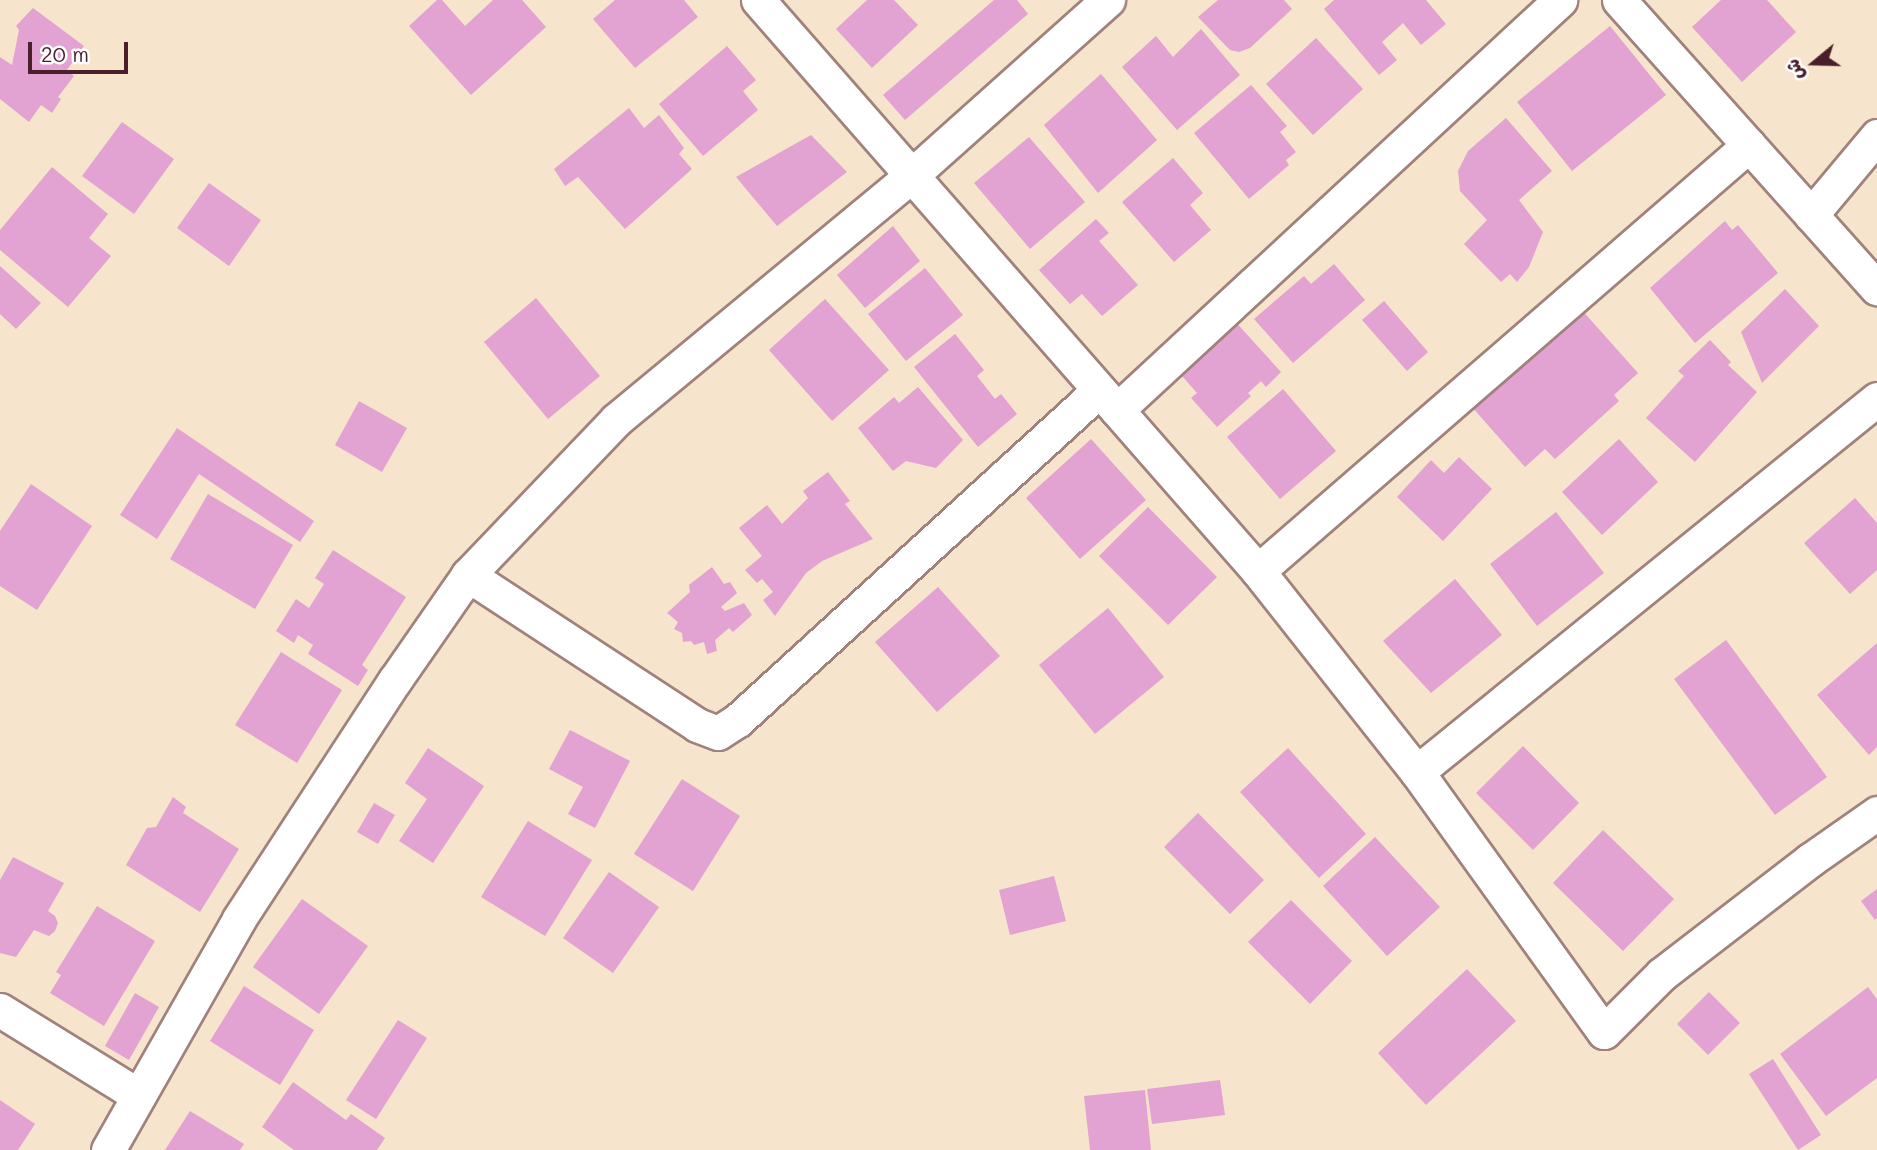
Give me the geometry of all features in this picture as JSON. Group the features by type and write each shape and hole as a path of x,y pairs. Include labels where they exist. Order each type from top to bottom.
{"street":[{"path":"758,0 1258,571 1418,772 1604,1032 1662,974 1810,860 1877,813"},
{"path":"108,1150 239,919 395,680 468,575 616,420 912,175 1108,0"},
{"path":"468,575 697,724 718,733 738,720 1108,400 1560,0"},
{"path":"1619,0 1877,289"},
{"path":"1811,215 1877,136"},
{"path":"1258,571 1749,145"},
{"path":"1418,772 1877,399"},
{"path":"0,1010 139,1096"}],"building":[{"path":"437,0 442,0 465,26 493,0 522,0 546,27 471,95 409,26"},
{"path":"615,0 684,0 698,17 635,68 593,19"},
{"path":"867,0 894,0 918,25 872,68 836,29"},
{"path":"994,0 1017,0 1028,14 905,120 883,95"},
{"path":"1218,0 1284,0 1292,9 1250,48 1239,52 1230,50 1198,17"},
{"path":"1334,0 1426,0 1446,24 1421,45 1403,23 1382,42 1397,60 1379,75 1324,9"},
{"path":"1721,0 1767,0 1796,32 1742,82 1692,27"},
{"path":"33,8 84,46 67,70 74,76 58,97 61,99 52,113 41,105 29,122 0,99 0,57 12,65 19,30 16,26"},
{"path":"1610,26 1666,95 1572,171 1517,102"},
{"path":"1201,29 1240,75 1177,130 1122,67 1156,36 1173,57"},
{"path":"1316,38 1363,89 1313,135 1266,84"},
{"path":"727,46 756,80 743,91 758,110 703,156 659,104"},
{"path":"1101,74 1157,140 1098,193 1044,125"},
{"path":"1251,85 1287,126 1280,132 1296,152 1286,160 1289,165 1249,199 1194,133"},
{"path":"629,108 644,128 659,115 684,148 679,154 692,169 625,229 578,177 565,186 554,169"},
{"path":"1506,118 1552,171 1519,200 1543,232 1529,267 1517,282 1510,274 1501,282 1464,244 1487,220 1460,191 1458,171 1468,151"},
{"path":"122,122 174,159 134,214 82,176"},
{"path":"811,135 847,172 777,226 736,177"},
{"path":"1029,137 1085,202 1030,249 974,183"},
{"path":"1173,158 1203,193 1190,205 1211,230 1174,262 1122,202"},
{"path":"52,167 108,214 89,238 111,256 68,307 0,250 0,230"},
{"path":"209,183 261,220 229,266 177,228"},
{"path":"1096,219 1109,233 1099,241 1138,285 1102,316 1082,294 1070,304 1039,270"},
{"path":"1725,221 1732,230 1738,225 1778,273 1695,343 1650,288"},
{"path":"893,226 920,261 865,308 837,275"},
{"path":"1334,264 1365,300 1293,363 1254,319 1304,276 1311,284"},
{"path":"0,266 41,303 16,329 0,314"},
{"path":"925,268 963,315 906,361 868,314"},
{"path":"1785,289 1819,326 1762,383 1741,332"},
{"path":"536,298 600,376 548,419 484,342"},
{"path":"825,299 889,370 832,421 769,350"},
{"path":"1384,301 1428,352 1407,371 1362,320"},
{"path":"1580,308 1638,373 1614,395 1619,401 1555,459 1545,449 1525,467 1471,406"},
{"path":"1232,318 1281,372 1266,387 1261,381 1248,393 1251,396 1217,427 1191,398 1197,393 1182,376 1199,359 1194,353"},
{"path":"955,334 984,370 977,376 995,399 1001,394 1017,414 978,447 914,367"},
{"path":"1710,340 1731,362 1728,365 1757,392 1695,462 1646,418 1684,376 1678,371"},
{"path":"918,387 963,440 936,468 906,461 893,471 858,428 894,397 899,403"},
{"path":"1283,389 1336,451 1280,499 1227,437"},
{"path":"359,401 407,428 382,472 335,445"},
{"path":"177,428 314,521 300,542 199,474 157,539 120,515"},
{"path":"1091,439 1146,500 1080,559 1026,498"},
{"path":"1619,439 1658,482 1602,535 1562,492"},
{"path":"1459,457 1492,489 1443,541 1397,497 1431,460 1444,473"},
{"path":"828,472 850,501 845,504 873,539 822,561 806,573 775,616 763,600 773,592 762,579 757,583 745,570 762,556 739,528 767,505 782,524 808,498 803,491"},
{"path":"31,484 92,526 37,610 0,586 0,531"},
{"path":"208,494 293,545 255,609 170,559"},
{"path":"1855,498 1877,523 1877,570 1850,594 1804,543"},
{"path":"1148,507 1217,577 1168,625 1099,556"},
{"path":"1556,512 1604,573 1537,626 1490,564"},
{"path":"333,550 406,597 362,665 368,670 358,686 308,654 313,645 298,635 294,643 276,631 296,599 309,608 324,584 315,578"},
{"path":"712,567 724,584 730,582 737,593 721,607 725,611 744,603 752,615 733,632 729,628 715,640 717,651 707,654 704,642 694,645 691,641 683,642 682,633 674,629 678,622 667,613 690,592 689,585"},
{"path":"1455,579 1502,635 1431,693 1383,641"},
{"path":"938,587 1000,656 937,712 875,642"},
{"path":"1108,608 1164,677 1095,734 1039,665"},
{"path":"1726,640 1827,777 1775,815 1674,679"},
{"path":"1877,643 1877,747 1869,755 1817,695"},
{"path":"281,652 342,690 297,763 235,725"},
{"path":"570,730 630,761 595,828 568,814 583,787 549,769"},
{"path":"1523,746 1579,803 1533,850 1476,793"},
{"path":"428,748 484,786 433,863 399,841 427,799 405,783"},
{"path":"1288,748 1366,834 1319,878 1240,792"},
{"path":"682,779 740,816 693,891 634,854"},
{"path":"173,797 186,807 183,813 239,849 200,912 126,865 147,828 156,827"},
{"path":"374,803 395,815 378,844 357,832"},
{"path":"1198,813 1264,880 1230,914 1164,847"},
{"path":"528,821 592,860 545,936 481,897"},
{"path":"1603,830 1674,899 1623,951 1553,883"},
{"path":"1375,837 1440,907 1387,956 1323,886"},
{"path":"13,857 64,883 48,911 55,916 58,923 55,931 49,936 34,930 16,957 0,953 0,880"},
{"path":"609,872 659,907 613,973 563,938"},
{"path":"1054,876 1066,921 1010,935 999,890"},
{"path":"1877,889 1877,918 1875,920 1861,901"},
{"path":"302,899 368,946 319,1014 253,967"},
{"path":"1291,900 1352,961 1310,1004 1248,942"},
{"path":"97,906 155,941 104,1026 50,993 61,975 56,972"},
{"path":"1467,969 1516,1021 1426,1105 1378,1053"},
{"path":"244,986 314,1030 280,1085 210,1041"},
{"path":"1868,987 1877,999 1877,1078 1826,1116 1780,1054"},
{"path":"1709,992 1740,1023 1708,1055 1677,1024"},
{"path":"135,993 159,1007 129,1060 105,1046"},
{"path":"398,1020 427,1038 376,1119 346,1100"},
{"path":"1773,1059 1821,1135 1798,1150 1749,1074"},
{"path":"1220,1080 1225,1115 1152,1124 1147,1089"},
{"path":"293,1082 346,1120 351,1114 385,1138 377,1150 294,1150 262,1127"},
{"path":"1145,1090 1151,1150 1090,1150 1084,1096"},
{"path":"0,1100 35,1124 18,1150 0,1150"},
{"path":"190,1111 244,1144 240,1150 165,1150"}]}
